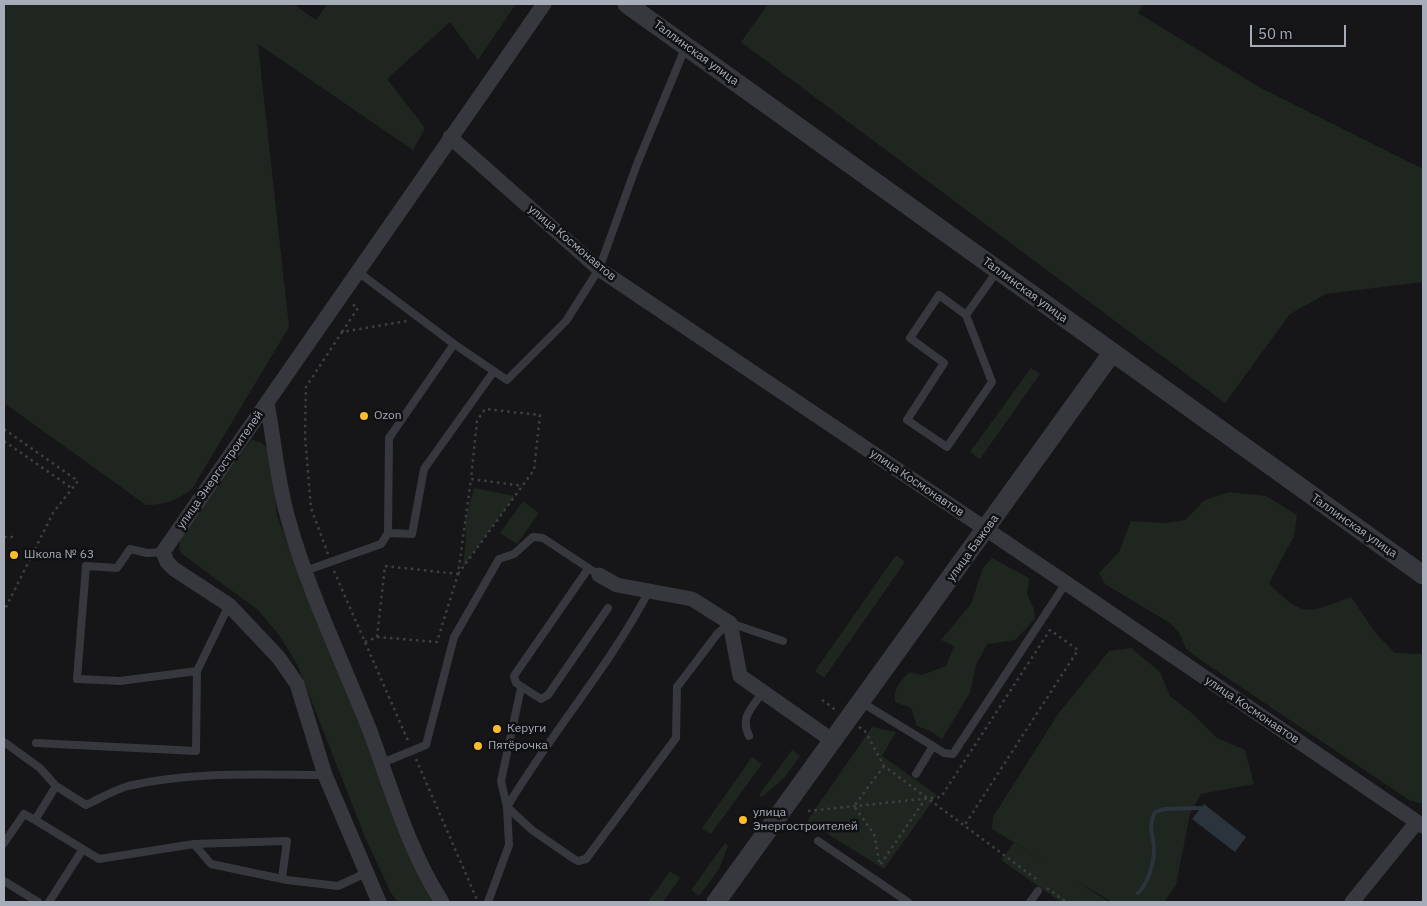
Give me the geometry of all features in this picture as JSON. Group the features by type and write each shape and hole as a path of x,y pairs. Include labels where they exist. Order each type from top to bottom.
{"street":[{"path":"268,403 450,137 544,4"},
{"name":"Таллинская улица","path":"627,4 1423,575"},
{"name":"улица Космонавтов","path":"450,137 599,269 987,529 1420,824"},
{"name":"улица Бажова","path":"716,902 987,529 1112,353"},
{"name":"улица Энергостроителей","path":"163,552 268,403"},
{"name":"улица Энергостроителей","path":"268,403 286,514 305,571 346,668 420,860 442,902"},
{"path":"241,441 255,434 264,436 275,445"},
{"path":"163,552 167,562 174,570 229,605 279,658 297,684 325,775 379,902"},
{"path":"594,572 617,585 692,599 730,623 740,676 833,741"},
{"path":"1352,902 1420,824"}],"lane":[{"path":"358,272 454,344 507,380 566,321 599,269 637,164 686,46"},
{"path":"966,315 998,270"},
{"path":"939,295 966,315 992,382 947,447 906,420 944,363 910,338 939,295"},
{"path":"305,571 381,544 388,533 389,438 454,344"},
{"path":"388,533 412,534 424,469 494,371"},
{"path":"382,763 426,745 454,637 499,558 514,554 533,537 543,538 594,572 514,676 516,683 521,688 541,699 548,695 608,608"},
{"path":"163,552 147,553 130,549 116,568 86,566 76,679 120,682 197,671"},
{"path":"860,702 944,753 953,754 1066,583"},
{"path":"507,807 533,763 634,620 649,591"},
{"path":"36,743 196,751 197,671 229,605"},
{"path":"507,807 532,830 574,859 578,861 586,859 676,738 677,687 718,633 730,623 783,640"},
{"path":"488,902 510,845 507,807 501,781 521,688"},
{"path":"749,736 744,726 746,715 762,693"},
{"path":"4,742 40,768 56,786 86,805 126,787 194,776 216,774 325,775"},
{"path":"916,774 933,746"},
{"path":"35,820 56,786"},
{"path":"4,843 24,814 99,859 194,844 287,841 282,878"},
{"path":"818,841 908,902"},
{"path":"194,844 211,864 282,878 338,886 366,873"},
{"path":"48,902 83,849"},
{"path":"4,881 38,902"},
{"path":"1030,902 1038,891"}],"path":[{"path":"415,326 408,320 342,332 306,387 305,436 311,508 330,562 478,902"},
{"path":"365,642 377,637 437,642 458,574 477,421 485,409 540,416 534,470 458,574"},
{"path":"4,429 78,481 54,513 4,611"},
{"path":"4,441 73,489"},
{"path":"471,479 523,486"},
{"path":"4,537 13,537"},
{"path":"377,637 385,566 458,574"},
{"path":"808,812 926,797 941,797 1050,630 1078,650 964,826"},
{"path":"822,700 865,731 884,766 1066,902"},
{"path":"854,806 884,766"},
{"path":"854,806 874,834 880,865 926,797"}],"shaded area":[{"path":"4,4 293,4 316,20 327,4 516,4 478,60 450,22 387,79 425,128 413,150 258,44 289,327 192,489 171,501 146,505 4,403"},
{"path":"768,4 1143,4 1138,13 1259,87 1423,169 1423,282 1326,294 1290,314 1225,403 741,42"},
{"path":"1031,368 1040,374 980,459 970,452"},
{"path":"251,440 263,444 270,454 277,515 289,548 436,902 398,902 391,893 365,837 297,664 279,635 258,610 182,554 179,548 180,539"},
{"path":"474,488 515,496 463,567 466,539 465,520"},
{"path":"1229,492 1266,496 1297,515 1294,536 1269,583 1290,603 1307,610 1325,607 1351,597 1377,635 1395,653 1423,654 1423,804 1409,800 1199,659 1186,649 1180,634 1170,623 1105,584 1099,573 1119,552 1131,521 1165,523 1185,520 1205,500"},
{"path":"523,501 539,513 517,544 500,533"},
{"path":"896,555 905,562 824,678 815,671"},
{"path":"992,558 1029,578 1027,594 1034,609 1035,619 1015,640 987,644 976,665 970,693 942,739 932,732 917,726 911,708 895,702 896,689 910,672 922,675 946,666 954,646 941,640 971,604 983,568"},
{"path":"1131,648 1160,672 1170,696 1193,714 1217,738 1245,750 1254,784 1201,794 1190,814 1176,885 1164,902 1112,902 1075,880 1109,902 1061,902 1001,860 1014,843 1046,862 992,829 993,817 1058,714 1109,651"},
{"path":"872,727 896,732 882,756 937,795 884,869 807,821"},
{"path":"792,750 800,756 785,777 762,797 759,795"},
{"path":"752,757 762,764 711,834 702,828"},
{"path":"1204,804 1246,837 1235,852 1192,819"},
{"path":"725,843 728,846 719,869 699,896 691,890"},
{"path":"670,871 680,878 663,902 648,902"}],"waterway":[{"path":"1138,893 1150,873 1153,861 1154,844 1151,823 1155,812 1165,809 1201,808"}],"place":[{"name":"Ozon","path":"364,416"},
{"name":"Школа № 63","path":"14,555"},
{"name":"Керуги","path":"497,729"},
{"name":"Пятёрочка","path":"478,746"},
{"name":"улица Энергостроителей","path":"743,820"}]}
